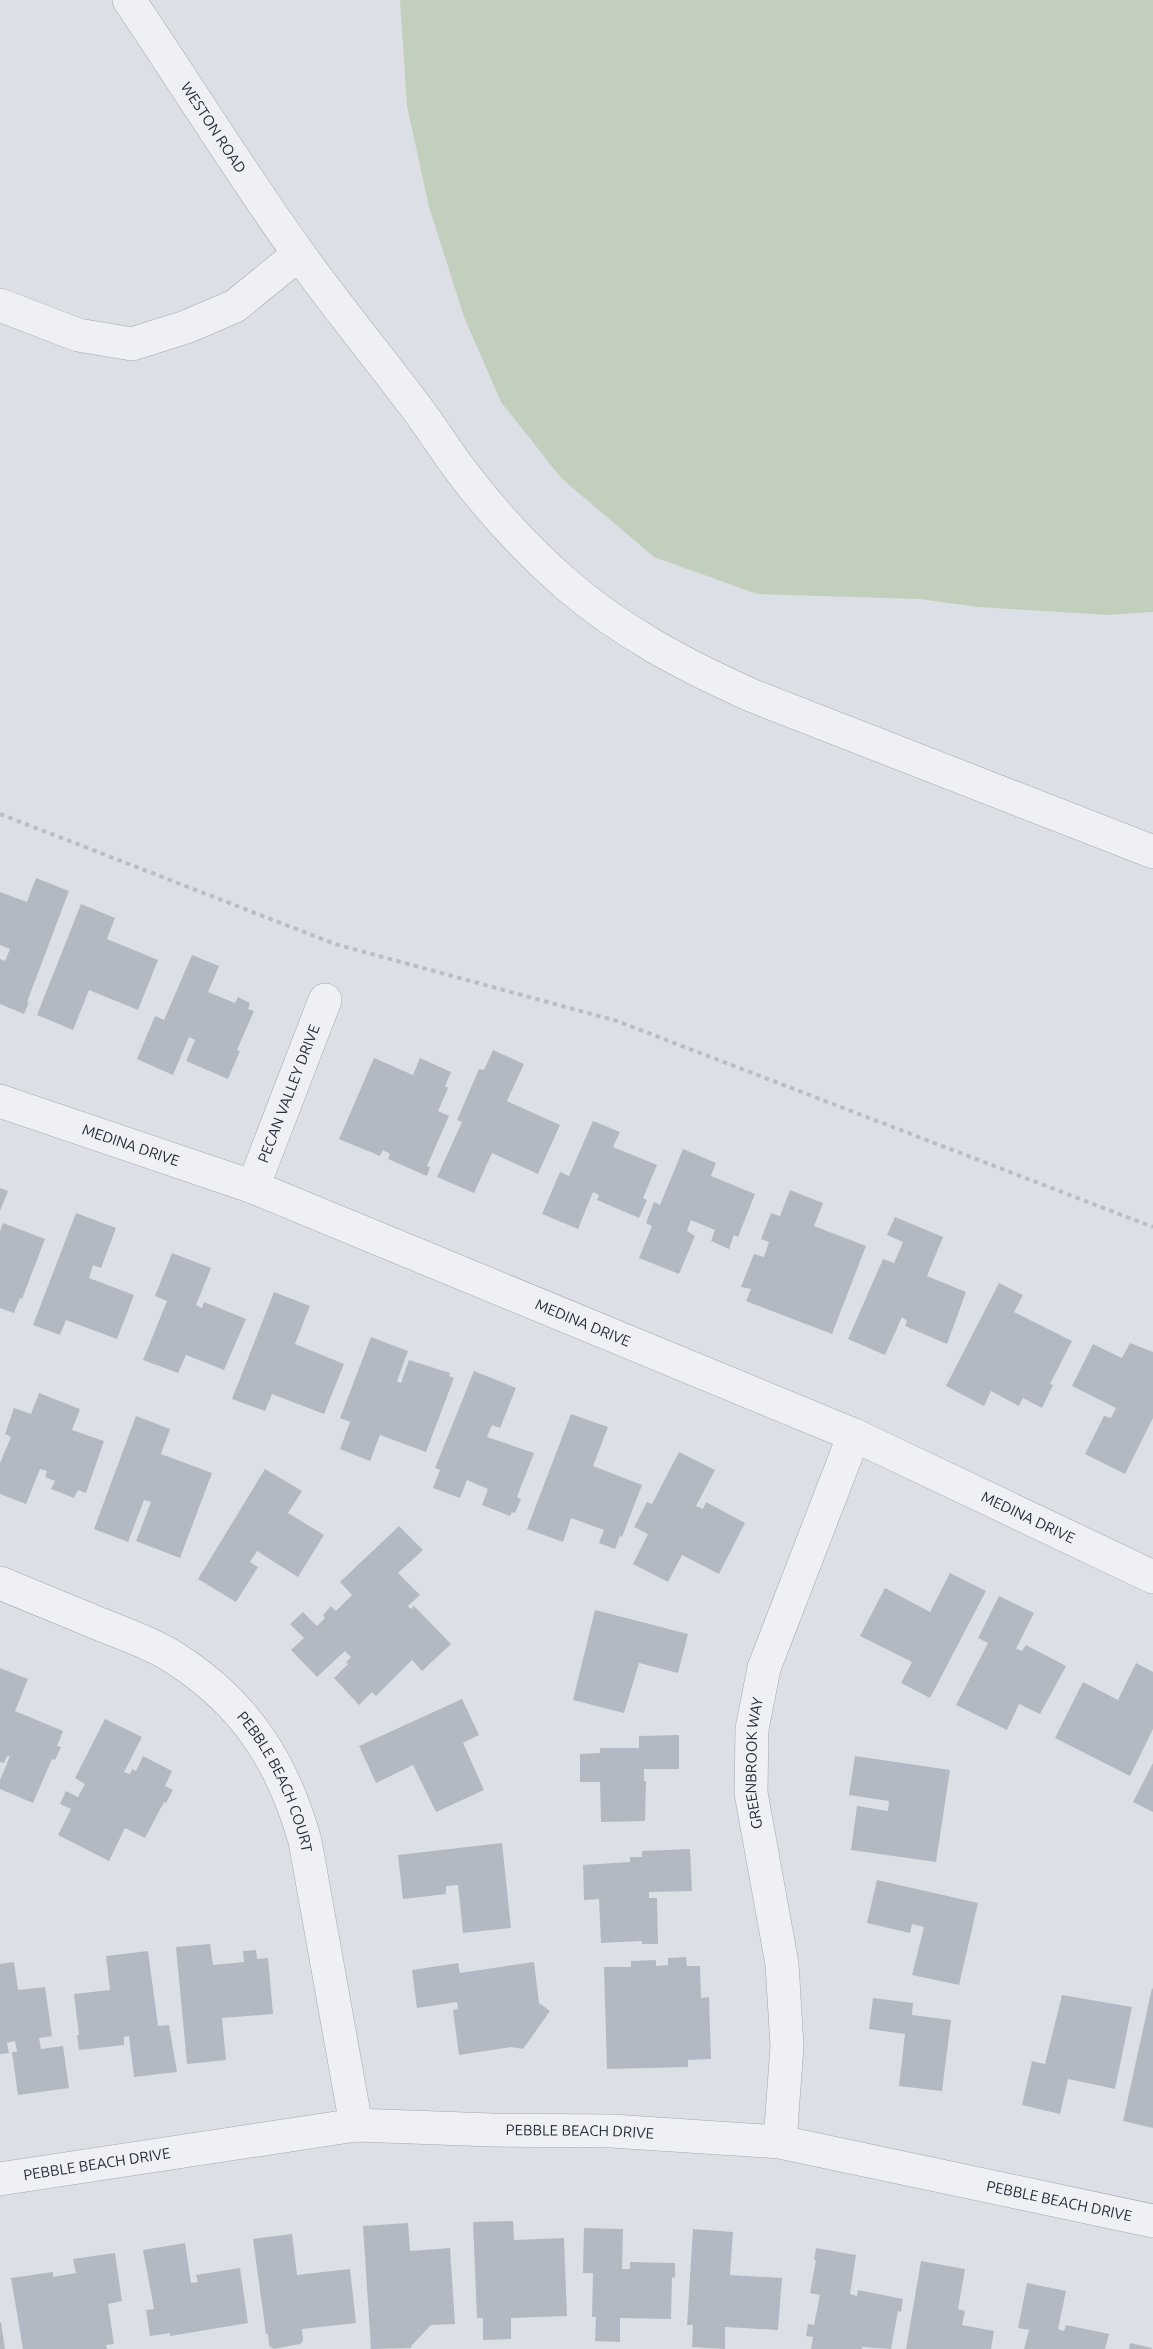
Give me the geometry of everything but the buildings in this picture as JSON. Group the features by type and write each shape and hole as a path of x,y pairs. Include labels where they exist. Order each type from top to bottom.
{"street":[{"name":"WESTON ROAD","path":"129,0 299,254 495,513 529,550 566,584 609,618 655,648 703,674 753,696 1153,852"},
{"path":"0,305 78,335 132,344 186,327 235,306 299,254"},
{"name":"PECAN VALLEY DRIVE","path":"253,1187 325,1000"},
{"name":"MEDINA DRIVE","path":"0,1101 253,1187 854,1435 1153,1577"},
{"name":"GREENBROOK WAY","path":"780,2142 787,2046 782,1964 751,1793 752,1729 764,1668 854,1435"},
{"name":"PEBBLE BEACH COURT","path":"0,1583 149,1644 175,1659 221,1694 265,1747 282,1776 296,1808 305,1841 356,2125"},
{"name":"PEBBLE BEACH DRIVE","path":"0,2179 356,2125 492,2130 612,2131 780,2142 1153,2221"}],"path":[{"path":"0,814 335,944 617,1021 1153,1227"}],"green space":[{"path":"400,0 1153,0 1153,612 1108,615 978,607 919,599 757,594 654,557 561,478 501,402 464,317 429,207 407,106"}]}
